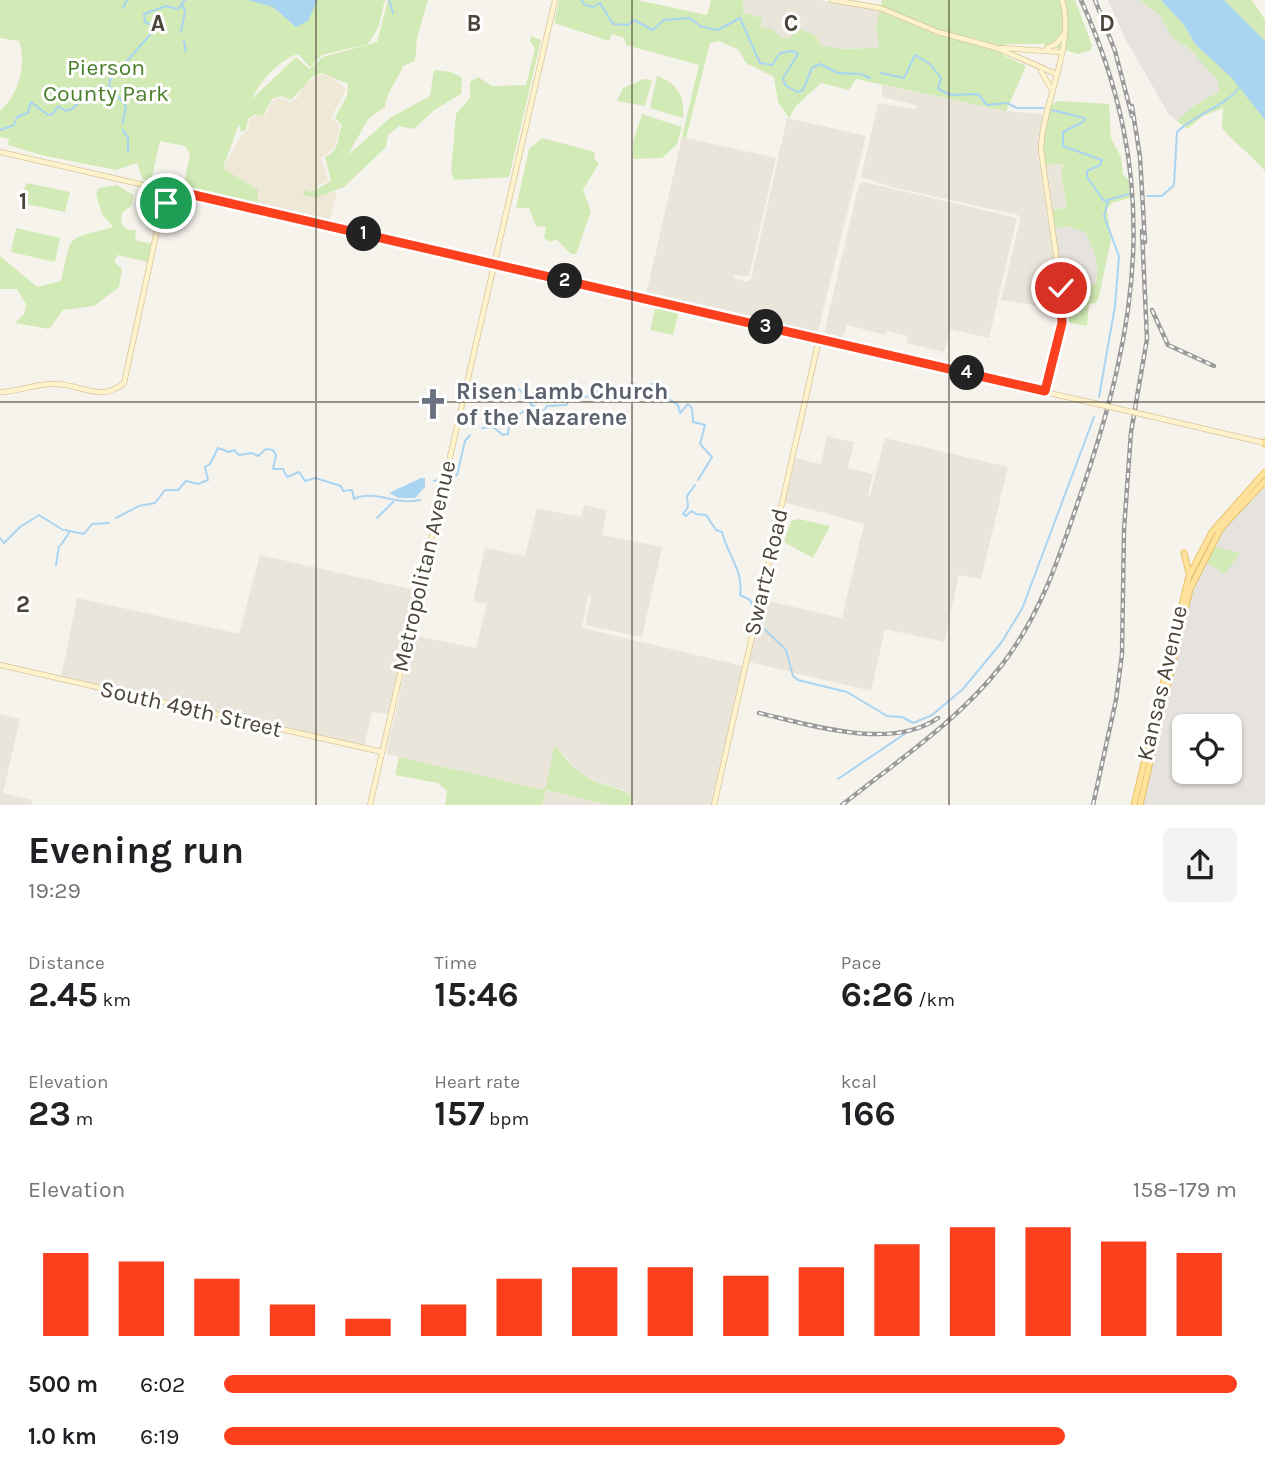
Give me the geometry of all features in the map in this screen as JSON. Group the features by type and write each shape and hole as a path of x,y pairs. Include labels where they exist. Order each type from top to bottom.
{"main road":[{"path":"1197,565 1201,550 1229,510 1265,472"},
{"path":"1197,565 1221,528 1265,481"},
{"path":"1189,576 1184,553 1195,554 1201,550"},
{"name":"Kansas Avenue","path":"1134,805 1189,576 1197,565"},
{"name":"Kansas Avenue","path":"1140,805 1197,565"}],"street":[{"name":"Metropolitan Avenue","path":"370,805 492,264 555,0"},
{"path":"832,0 880,8 938,33 997,48 1040,70 1056,74"},
{"path":"1045,391 1062,323 1063,303 1041,150 1065,34 1062,0"},
{"path":"1045,48 1056,44 1065,34"},
{"path":"997,48 1045,48 1061,52"},
{"path":"1040,70 1052,90"},
{"path":"0,152 1265,443"},
{"path":"0,392 56,384 100,394 114,391 124,383 166,189"},
{"path":"163,207 181,192"},
{"name":"Swartz Road","path":"714,805 819,339"},
{"path":"1048,380 1062,396"},
{"name":"South 49th Street","path":"0,665 382,752"}],"shaded area":[{"path":"743,0 820,0 882,11 876,26 879,48 841,49 820,45 817,37 780,38 761,28 762,18 743,13"},
{"path":"1108,0 1139,0 1161,16 1172,38 1189,48 1218,81 1219,92 1195,105 1177,121 1168,113 1126,40"},
{"path":"320,74 333,78 346,89 331,118 340,124 335,147 321,158 328,181 318,185 316,190 337,192 329,223 258,206 258,190 223,168 242,134 248,131 249,120 256,116 265,116 272,101 279,98 291,102 297,98 303,86"},
{"path":"882,85 1006,111 1043,114 1038,154 1061,305 1058,309 1001,300 1020,220 1018,215 892,187 861,177 878,103 916,109 916,105 882,97"},
{"path":"787,118 866,136 817,335 646,295 682,137 776,158 749,276 735,275 733,278 747,282 751,279"},
{"path":"1063,164 1061,175 1067,207 1051,211 1045,165"},
{"path":"864,182 1017,218 989,338 950,329 944,352 906,343 908,336 886,331 885,335 847,325 842,341 823,337 859,184"},
{"path":"1067,226 1085,232 1093,246 1098,273 1096,284 1064,291 1054,229"},
{"path":"827,436 854,442 848,468 873,474 868,495 870,496 885,438 1008,467 981,579 959,575 944,642 885,629 871,691 749,662 763,600 842,618 864,524 784,502 794,458 821,464"},
{"path":"1265,481 1265,805 1141,805 1190,589 1221,528"},
{"path":"584,505 607,510 602,535 662,547 642,637 585,625 591,596 588,595 582,628 743,666 712,805 630,805 632,797 624,790 597,782 578,772 556,746 545,790 386,754 413,635 476,648 487,603 473,602 485,548 525,556 537,508 581,517"},
{"path":"260,555 415,590 389,714 372,712 364,747 61,677 77,598 239,634"},
{"path":"0,714 20,719 3,793 32,800 31,805 0,805"},
{"path":"545,790 608,805 542,805"}],"green space":[{"name":"Pierson County Park","path":"0,0 385,0 378,28 368,44 322,55 310,67 298,54 291,57 271,72 252,99 296,57 309,69 323,57 377,42 388,0 428,0 417,38 415,61 403,66 385,107 368,119 348,155 390,118 430,96 434,70 451,72 462,78 461,94 434,110 414,129 399,126 388,135 386,147 344,187 315,198 303,195 304,190 311,192 331,181 325,157 337,144 342,125 335,118 347,96 348,84 322,73 312,77 291,100 281,96 272,99 263,116 254,115 248,119 246,130 241,132 239,124 223,168 258,190 258,206 183,188 190,154 185,146 160,141 151,181 143,180 137,163 116,170 41,155 8,145 9,139 0,137 0,111 12,96 20,79 22,60 19,41 0,38"},
{"path":"559,0 637,0 707,15 711,0 743,0 743,13 762,18 761,28 773,29 780,38 788,38 801,29 817,37 820,45 841,49 879,48 876,26 882,0 1075,0 1092,45 1091,50 1079,54 1043,44 1005,44 1003,55 1026,66 1006,111 856,79 849,90 821,83 796,106 789,118 778,102 774,77 746,63 739,50 719,41 710,43 686,138 682,137 699,65 626,45 624,38 612,34 609,41 554,23"},
{"path":"1139,0 1161,0 1184,25 1195,44 1233,78 1265,120 1265,171 1222,128 1223,108 1203,116 1187,129 1177,121 1195,105 1219,92 1218,81 1189,48 1172,38 1161,16"},
{"path":"1224,0 1252,0 1265,20 1265,41"},
{"path":"531,36 541,40 509,177 454,180 451,172 456,114 470,98 470,82 478,77 492,86 526,85 535,48 530,42"},
{"path":"657,76 670,82 678,91 683,103 683,118 650,108"},
{"path":"644,79 652,80 645,106 617,101 623,88"},
{"path":"1057,101 1109,104 1111,138 1121,157 1123,174 1129,181 1130,198 1112,203 1107,210 1111,239 1099,297 1096,303 1089,304 1087,326 1066,322 1064,291 1096,284 1097,263 1093,250 1085,232 1067,226 1054,229 1051,211 1067,207 1061,175 1063,164 1045,165 1043,139 1051,105"},
{"path":"642,114 682,127 677,144 662,158 633,159 633,142"},
{"path":"542,138 595,152 594,160 599,163 583,190 591,211 576,254 571,254 556,239 551,242 544,238 546,227 536,226 529,208 516,208 529,149"},
{"path":"26,183 70,192 65,212 21,203"},
{"path":"117,185 133,195 132,205 122,213 121,224 128,230 136,230 135,240 151,244 148,262 117,255 114,262 122,269 119,287 94,306 63,310 49,329 15,323 24,314 26,304 17,289 0,289 0,256 37,287 61,281 67,253 73,241 86,234 113,227 102,214 96,194 99,188"},
{"path":"16,228 60,238 55,262 11,252"},
{"path":"656,305 679,311 673,335 650,330"},
{"path":"799,519 830,526 813,558 784,542 791,521"},
{"path":"1214,547 1240,553 1225,574 1207,563"},
{"path":"555,745 568,762 584,775 624,791 632,797 630,805 608,805 546,790 542,805 445,805 447,791 438,783 395,775 399,757 545,790"}],"water":[{"path":"248,0 317,0 308,21 296,27 273,7"},
{"path":"1161,0 1224,0 1265,41 1265,120 1232,78 1195,44 1184,25"},
{"path":"425,478 425,487 415,498 399,498 389,493"}],"waterway":[{"path":"123,8 127,0"},
{"path":"123,123 126,106 109,86 110,80 150,35 151,25 145,22 144,14 166,6 178,9 185,0"},
{"path":"389,0 393,13"},
{"path":"581,0 585,5 593,7 600,3 613,24 628,25 634,20 653,30 664,20 690,18 700,26 718,30 740,18 760,63 772,65 780,53 792,51 798,54 783,78 785,85 797,92 803,90 812,68 820,64 838,73 861,74 870,78"},
{"path":"181,32 185,12 182,3"},
{"path":"184,41 186,52"},
{"path":"881,73 904,78 915,55 930,64 941,78 938,89 951,95 978,94 987,105 1007,103 1017,108 1043,108"},
{"path":"1147,196 1162,196 1174,185 1177,132 1225,101 1239,88"},
{"path":"0,130 14,125 17,117 28,113 31,102 48,115 53,114 58,106 66,111 72,109 95,89"},
{"path":"1052,110 1085,118 1083,122 1063,132 1063,146 1102,160 1100,165 1087,171 1087,177 1104,201 1129,194"},
{"path":"123,130 128,138 128,152"},
{"path":"1099,397 1115,306 1119,256 1104,216 1108,201"},
{"path":"482,428 493,427 503,435 508,434 511,413 520,414 532,405 544,411 547,406 566,405 570,399 591,396 603,388 615,390 632,384 642,387 653,384 668,392 669,399 678,405 680,413 688,404 692,408 693,422 705,425 700,444 712,457 698,480"},
{"path":"519,389 531,404"},
{"path":"760,610 763,617 761,626 786,650 793,676 798,680 847,692 887,716 902,717 913,723 932,715 963,689 1001,643 1022,609 1094,417"},
{"path":"447,480 457,475 465,441 470,435"},
{"path":"116,518 139,506 155,503 165,490 178,490 186,481 198,484 208,480 205,467 210,464 218,448 229,452 234,450 239,455 252,453 258,456 266,449 273,450 276,455 273,469 283,469 287,477 299,472 305,481 315,478 341,486 343,491 352,490 354,499 370,496 403,501 420,500"},
{"path":"434,481 441,479"},
{"path":"695,485 687,496 688,507 683,514 686,516 692,511 706,515 716,530 722,532 740,578 740,595 750,600 754,609"},
{"path":"377,518 393,502"},
{"path":"0,538 4,543 20,527 39,515 63,530"},
{"path":"65,530 84,534 92,524 109,523"},
{"path":"61,545 70,531"},
{"path":"56,565 59,546"},
{"path":"838,779 906,733"}],"railway":[{"path":"842,805 905,757 966,705 1015,647 1038,607 1056,565 1100,434 1117,371 1128,310 1133,249 1132,189 1123,128 1106,65 1081,0"},
{"path":"1095,0 1115,51 1132,116"},
{"path":"1132,106 1140,157 1145,242"},
{"path":"1093,805 1116,700 1122,654 1124,530 1131,432 1147,339 1142,231"},
{"path":"1152,310 1168,345 1214,366"},
{"path":"759,713 826,729 874,734 919,728 938,718"}],"place":[{"name":"Risen Lamb Church of the Nazarene","path":"433,404"}],"route":[{"path":"166,203 181,192 1045,391 1062,323 1061,288"}]}
